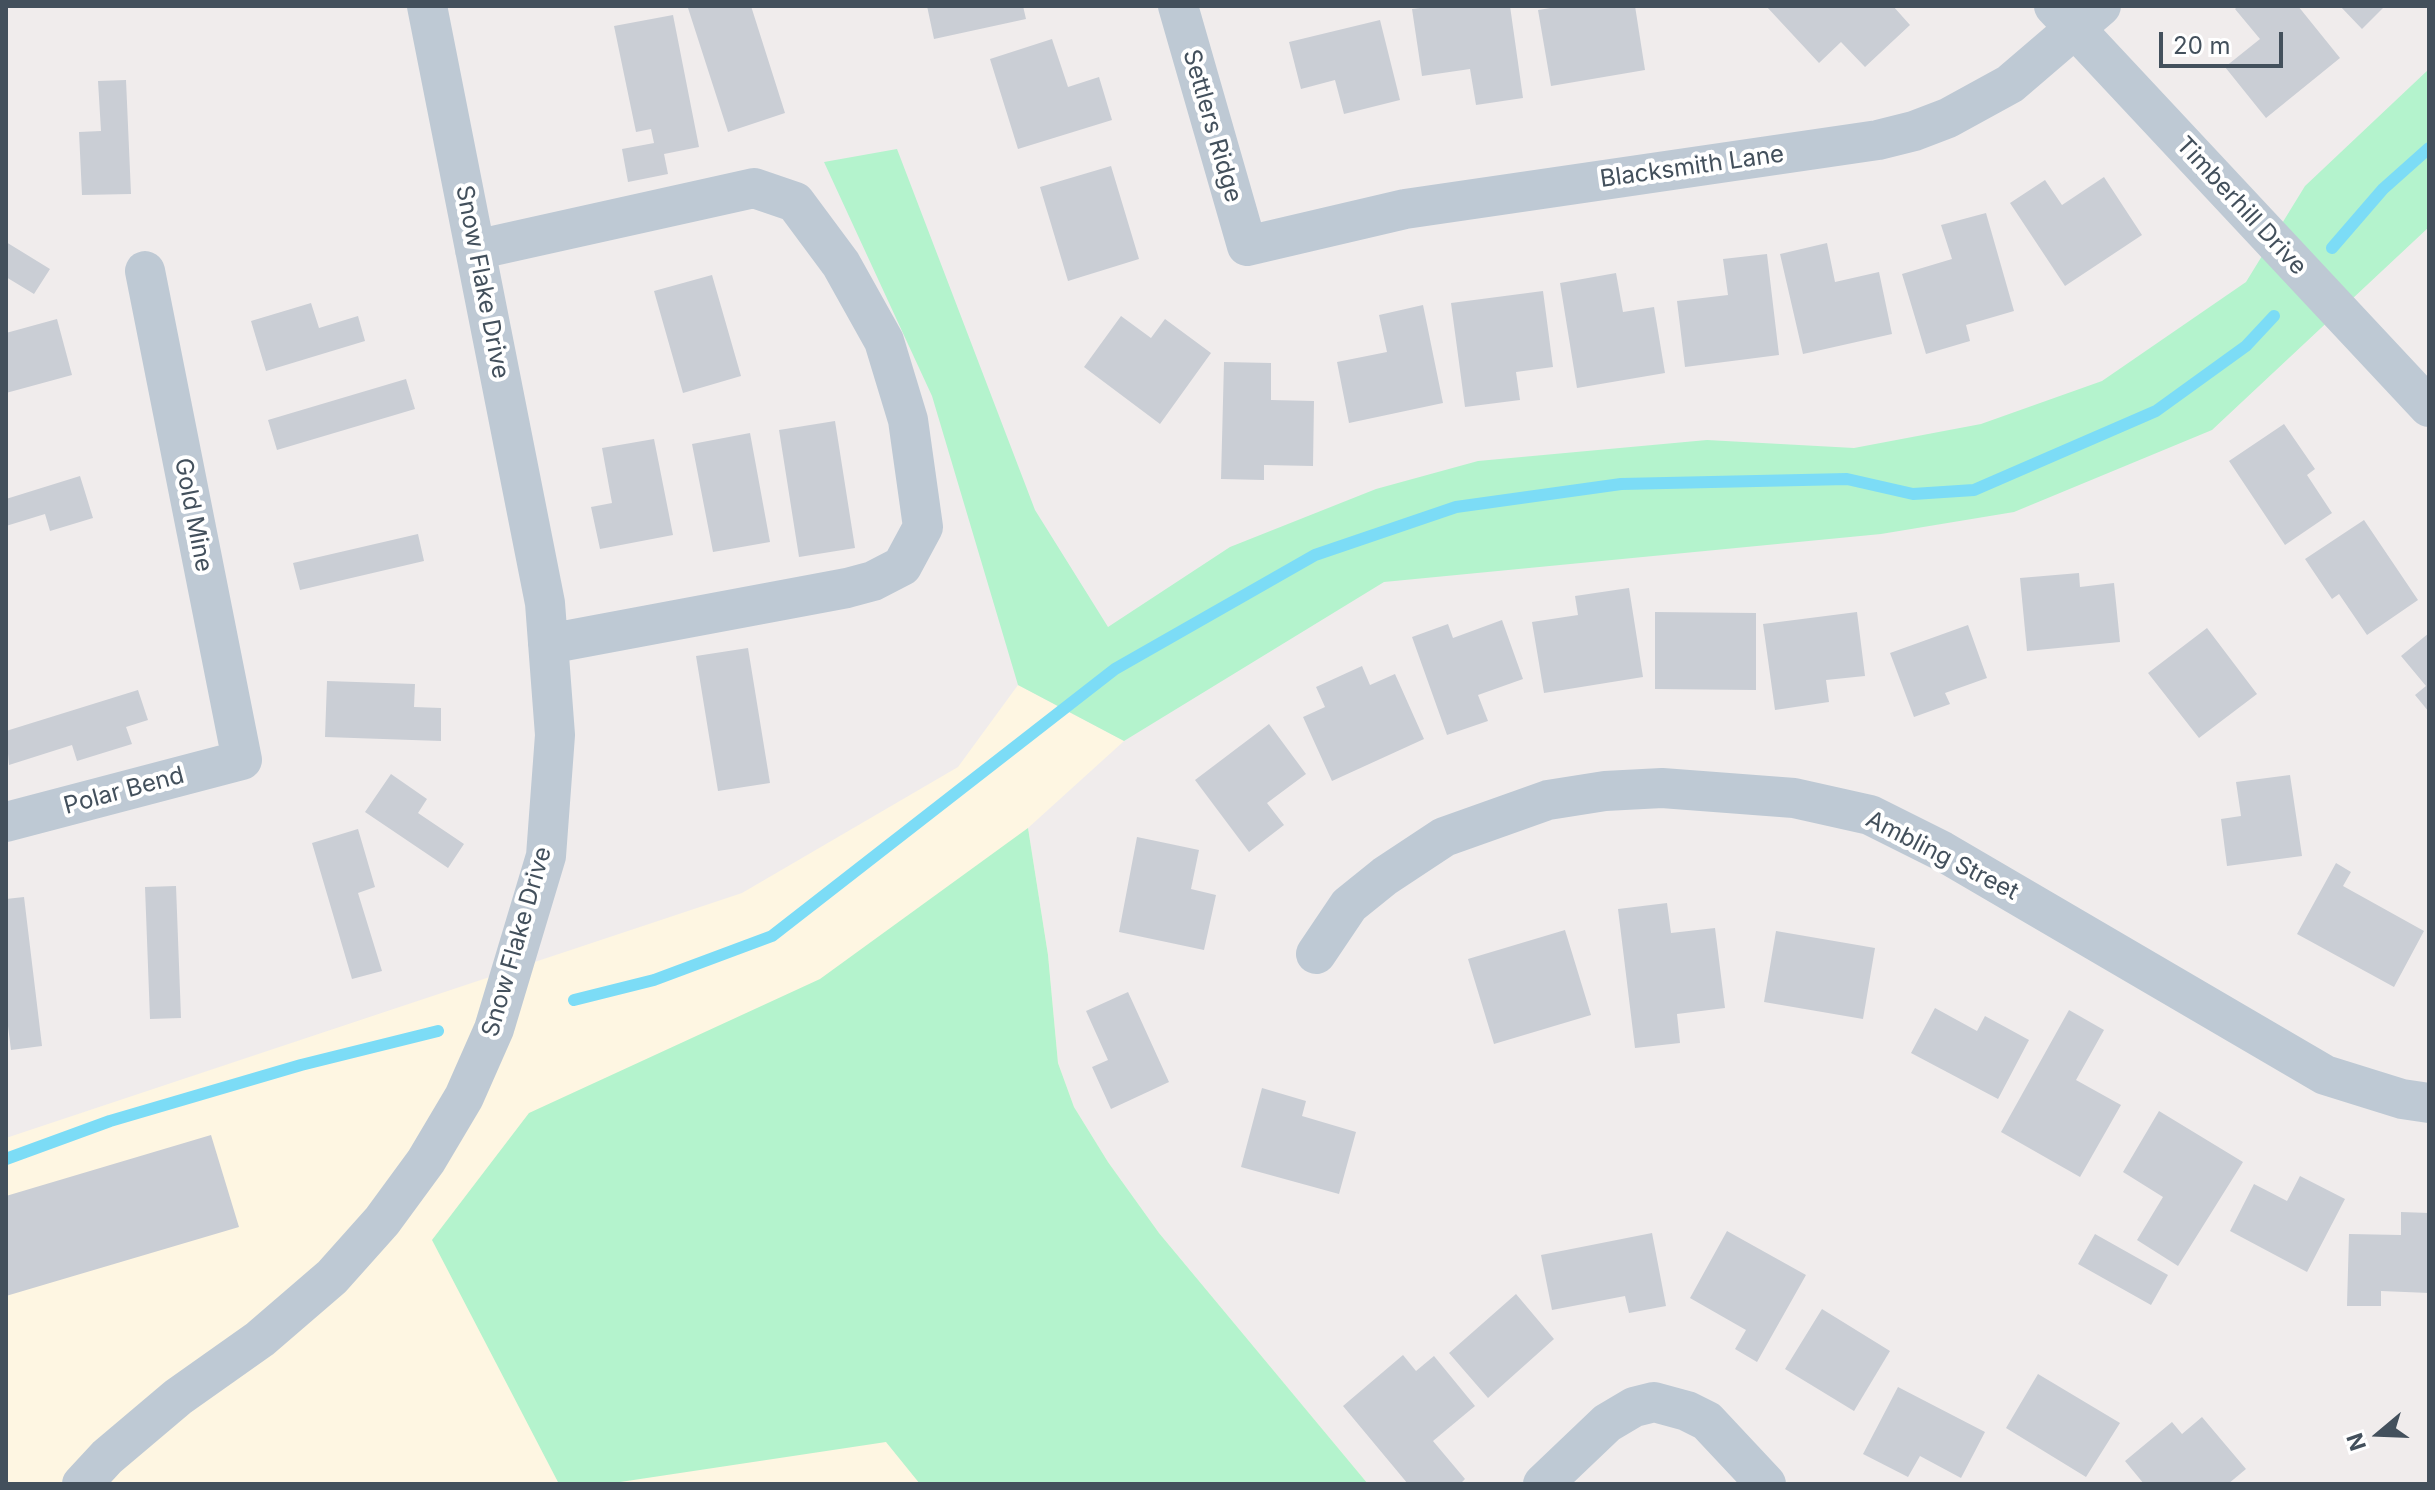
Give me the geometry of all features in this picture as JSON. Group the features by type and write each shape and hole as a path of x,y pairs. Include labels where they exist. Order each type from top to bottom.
{"street":[{"name":"Snow Flake Drive","path":"82,1484 107,1457 178,1397 260,1339 332,1277 382,1221 417,1173 464,1097 494,1029 546,856 555,735 545,603 427,6"},
{"name":"Settlers Ridge","path":"1178,6 1247,246"},
{"name":"Blacksmith Lane","path":"1247,246 1405,209 1878,140 1914,131 1948,118 2010,84 2077,14"},
{"name":"Timberhill Drive","path":"2077,14 2429,407"},
{"path":"475,250 754,188 795,202 841,264 884,341 908,420 923,527 902,566 873,581 847,588 548,644"},
{"name":"Gold Mine","path":"145,271 242,760"},
{"name":"Polar Bend","path":"6,822 242,760"},
{"name":"Ambling Street","path":"1316,954 1349,905 1385,876 1444,837 1548,800 1605,791 1662,788 1794,798 1870,815 1942,851 2325,1075 2402,1099 2429,1103"},
{"path":"1543,1484 1607,1423 1634,1407 1654,1402 1687,1411 1707,1421 1766,1484"}],"shaded area":[{"path":"1018,685 1124,741 1028,828 1048,955 1058,1063 1074,1107 1108,1162 1159,1233 1368,1484 6,1484 6,1138 742,893 958,767"}],"green space":[{"path":"2429,69 2429,227 2212,430 2014,512 1881,534 1384,582 1124,741 1018,685 932,396 824,162 897,149 1035,510 1108,627 1230,547 1376,489 1478,461 1707,440 1854,448 1981,424 2102,381 2246,282 2305,186"},
{"path":"1028,828 1048,955 1058,1063 1074,1107 1108,1162 1159,1233 1368,1484 920,1484 886,1442 607,1484 559,1484 432,1240 529,1113 820,979"}],"building":[{"path":"751,6 785,113 728,132 688,8"},
{"path":"927,6 1023,6 1026,19 934,39"},
{"path":"1510,6 1523,98 1476,105 1470,69 1422,76 1412,9"},
{"path":"1563,6 1635,6 1645,70 1551,86 1538,10"},
{"path":"1766,6 1893,6 1910,25 1865,67 1841,42 1819,63"},
{"path":"2238,6 2298,6 2340,58 2266,118 2225,67 2260,39 2235,9"},
{"path":"2340,6 2385,6 2362,29"},
{"path":"673,15 699,147 664,154 668,174 628,182 622,149 654,143 651,129 636,132 614,26"},
{"path":"1380,20 1400,100 1344,114 1335,80 1301,89 1289,42"},
{"path":"1052,39 1068,87 1099,77 1112,120 1018,149 990,59"},
{"path":"126,80 131,194 82,195 79,132 101,131 98,81"},
{"path":"1111,166 1139,259 1068,281 1040,187"},
{"path":"2104,177 2142,235 2065,286 2010,203 2045,180 2062,205"},
{"path":"1986,213 2014,311 1966,325 1970,341 1926,354 1902,274 1952,259 1941,225"},
{"path":"6,242 50,269 34,294 6,277"},
{"path":"1827,243 1835,282 1879,272 1892,334 1803,354 1780,254"},
{"path":"1767,254 1779,355 1685,367 1677,301 1728,295 1723,259"},
{"path":"1616,273 1623,312 1654,307 1665,373 1577,388 1560,283"},
{"path":"712,275 741,376 683,393 654,291"},
{"path":"1543,291 1553,367 1516,372 1520,400 1465,407 1451,303"},
{"path":"311,303 319,328 358,316 365,341 266,371 251,321"},
{"path":"1423,305 1443,403 1349,423 1337,362 1387,352 1379,315"},
{"path":"1121,316 1151,338 1165,319 1211,353 1160,424 1084,367"},
{"path":"57,319 72,375 6,393 6,333"},
{"path":"1224,362 1271,363 1271,400 1314,401 1313,466 1264,465 1264,480 1221,479"},
{"path":"406,379 415,409 277,450 268,420"},
{"path":"835,421 855,548 799,557 779,430"},
{"path":"2284,424 2315,469 2307,475 2332,513 2285,545 2229,461"},
{"path":"750,433 770,542 713,552 692,444"},
{"path":"654,439 673,535 600,549 591,507 612,503 602,448"},
{"path":"80,476 93,518 50,531 45,514 6,526 6,499"},
{"path":"2364,520 2418,600 2367,635 2339,594 2332,599 2305,559"},
{"path":"418,534 424,561 300,590 293,563"},
{"path":"2079,573 2080,587 2114,583 2120,642 2027,651 2020,578"},
{"path":"1629,588 1643,677 1544,693 1532,622 1578,615 1575,596"},
{"path":"1655,612 1756,613 1756,690 1655,689"},
{"path":"1857,612 1865,676 1826,680 1829,702 1775,710 1763,624"},
{"path":"1502,620 1523,679 1478,695 1488,721 1447,735 1412,637 1448,624 1453,638"},
{"path":"1968,625 1987,678 1945,693 1950,704 1914,717 1890,653"},
{"path":"2207,628 2257,694 2199,738 2148,673"},
{"path":"2429,633 2429,712 2415,695 2426,686 2401,656"},
{"path":"748,648 770,783 718,791 696,656"},
{"path":"1362,666 1370,685 1395,674 1424,739 1332,781 1303,717 1325,707 1316,687"},
{"path":"327,681 415,684 414,707 441,708 441,741 325,737"},
{"path":"138,690 148,720 126,727 132,744 77,761 72,745 9,765 6,731"},
{"path":"1269,724 1306,774 1267,803 1284,825 1249,852 1195,780"},
{"path":"391,774 427,799 418,813 464,844 448,868 365,812"},
{"path":"2290,775 2302,856 2227,866 2221,819 2241,816 2236,782"},
{"path":"358,829 375,887 358,893 382,971 352,979 312,843"},
{"path":"1137,837 1199,850 1191,889 1216,895 1204,950 1119,932"},
{"path":"2336,863 2351,872 2343,886 2424,931 2394,987 2297,934"},
{"path":"176,886 181,1018 150,1019 145,887"},
{"path":"24,897 42,1046 11,1050 6,1010 6,899"},
{"path":"1667,903 1671,933 1715,928 1725,1008 1677,1014 1680,1043 1635,1048 1618,909"},
{"path":"1565,930 1591,1015 1494,1044 1468,959"},
{"path":"1776,931 1875,948 1863,1019 1764,1002"},
{"path":"1128,992 1169,1082 1111,1109 1092,1067 1108,1060 1086,1011"},
{"path":"1935,1008 1977,1031 1985,1016 2029,1040 1998,1099 1911,1053"},
{"path":"2069,1010 2104,1030 2076,1080 2121,1105 2080,1177 2001,1132"},
{"path":"1262,1088 1306,1101 1302,1116 1356,1132 1339,1194 1241,1167"},
{"path":"2159,1111 2243,1162 2178,1266 2137,1240 2163,1197 2123,1172"},
{"path":"211,1135 239,1227 6,1296 6,1196"},
{"path":"2300,1176 2345,1199 2307,1272 2230,1231 2254,1184 2287,1201"},
{"path":"2401,1212 2429,1213 2429,1293 2381,1291 2381,1306 2347,1306 2349,1234 2401,1235"},
{"path":"1727,1231 1806,1275 1757,1362 1735,1349 1746,1330 1690,1298"},
{"path":"1652,1233 1666,1306 1629,1313 1625,1296 1552,1310 1541,1255"},
{"path":"2095,1234 2168,1275 2151,1305 2078,1264"},
{"path":"1516,1294 1554,1339 1488,1398 1449,1353"},
{"path":"1822,1309 1890,1351 1854,1411 1785,1369"},
{"path":"1403,1355 1416,1371 1434,1356 1475,1406 1433,1441 1465,1479 1460,1484 1408,1484 1343,1406"},
{"path":"2038,1374 2120,1423 2086,1477 2006,1428"},
{"path":"1898,1387 1985,1432 1961,1478 1920,1456 1908,1477 1863,1454"},
{"path":"2202,1417 2246,1469 2228,1484 2144,1484 2125,1461 2172,1422 2182,1434"}],"waterway":[{"path":"2332,248 2383,189 2429,148"},
{"path":"574,1000 654,980 772,936 1115,669 1315,555 1456,507 1621,484 1847,479 1913,494 1974,490 2156,411 2246,346 2274,316"},
{"path":"6,1159 110,1121 301,1065 438,1031"}]}
